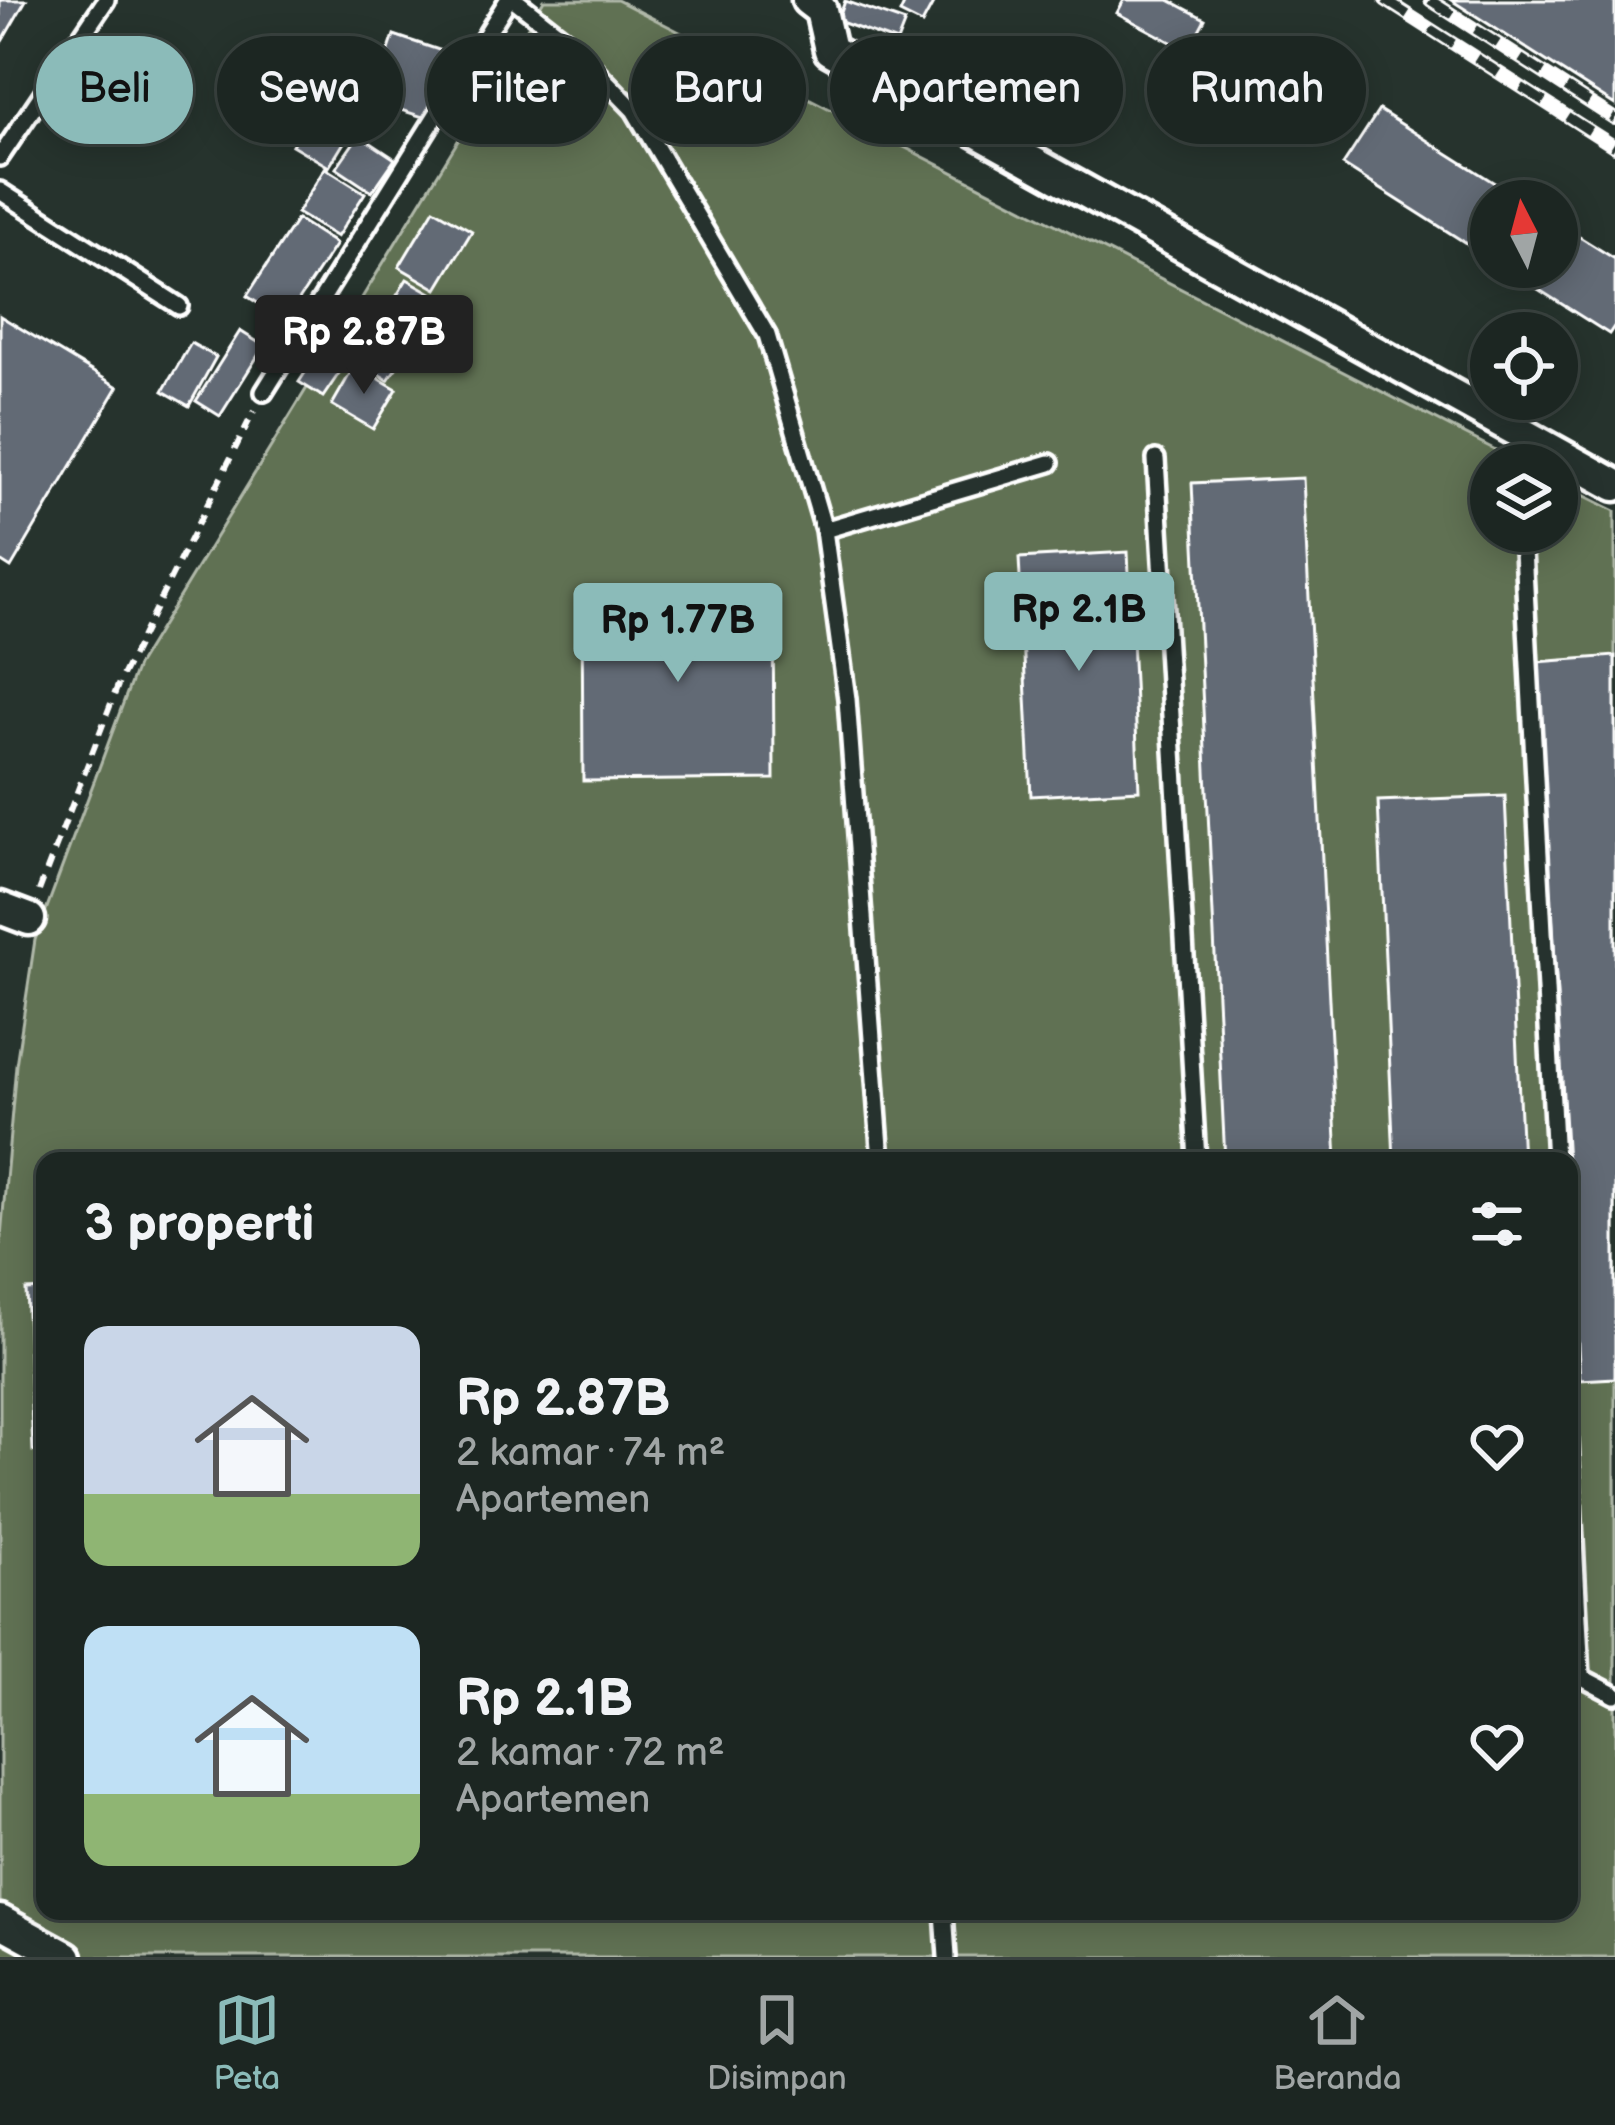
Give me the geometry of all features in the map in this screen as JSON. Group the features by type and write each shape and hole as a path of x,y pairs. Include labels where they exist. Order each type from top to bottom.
{"street":[{"path":"808,0 821,10 830,50 1615,485"},
{"path":"0,1922 66,1957"}],"lane":[{"path":"0,157 106,0"},
{"path":"264,392 511,0 565,39 634,110 706,224 767,335 824,530 847,700 880,1152"},
{"path":"0,191 178,306"},
{"path":"1156,459 1196,1152"},
{"path":"824,530 1050,463"},
{"path":"1523,552 1555,1152"},
{"path":"1578,1676 1615,1695"},
{"path":"944,1920 946,1957"}],"path":[{"path":"15,914 129,658 264,392"}],"green space":[{"path":"544,0 617,0 687,36 631,36 631,144 806,144 806,97 830,109 830,144 898,144 1484,444 1470,444 1470,552 1578,552 1578,492 1615,511 1615,1957 0,1957 0,1248 16,1065 35,940 137,666 456,144 607,144 607,36 522,36"}],"building":[{"path":"0,0 26,0 0,45"},
{"path":"906,0 935,0 922,24 900,13"},
{"path":"1124,0 1169,0 1205,19 1196,36 1160,36 1117,13"},
{"path":"1451,0 1615,0 1615,105"},
{"path":"845,1 905,22 899,36 880,36 838,21"},
{"path":"403,38 427,46 426,118 403,111"},
{"path":"1379,110 1490,180 1470,180 1470,246 1343,165 1357,144 1366,144 1366,130"},
{"path":"293,144 343,144 329,167"},
{"path":"353,144 372,144 395,159 372,192 336,168"},
{"path":"325,168 365,193 337,237 297,213"},
{"path":"434,209 472,231 437,289 399,267"},
{"path":"297,219 336,244 285,321 247,296"},
{"path":"1578,236 1615,259 1615,325 1609,334 1536,288 1578,288"},
{"path":"407,279 435,295 403,347 376,330"},
{"path":"337,309 368,325 350,359 319,342"},
{"path":"0,316 118,387 11,568 0,561"},
{"path":"376,330 408,351 388,380 356,360"},
{"path":"240,331 264,346 220,416 196,401"},
{"path":"191,343 216,357 189,406 163,391"},
{"path":"322,347 346,363 323,397 299,382"},
{"path":"355,365 397,389 373,429 332,405"},
{"path":"1303,478 1337,1152 1225,1152 1192,483"},
{"path":"1128,552 1139,790 1031,796 1019,558"},
{"path":"773,590 774,779 583,781 582,591"},
{"path":"1615,656 1615,1378 1580,1380 1578,1152 1566,1152 1537,662"},
{"path":"1505,796 1522,1152 1394,1152 1378,801"},
{"path":"36,1289 33,1451 26,1290"}],"railway":[{"path":"1385,0 1615,147"},
{"path":"1430,0 1615,119"}]}
